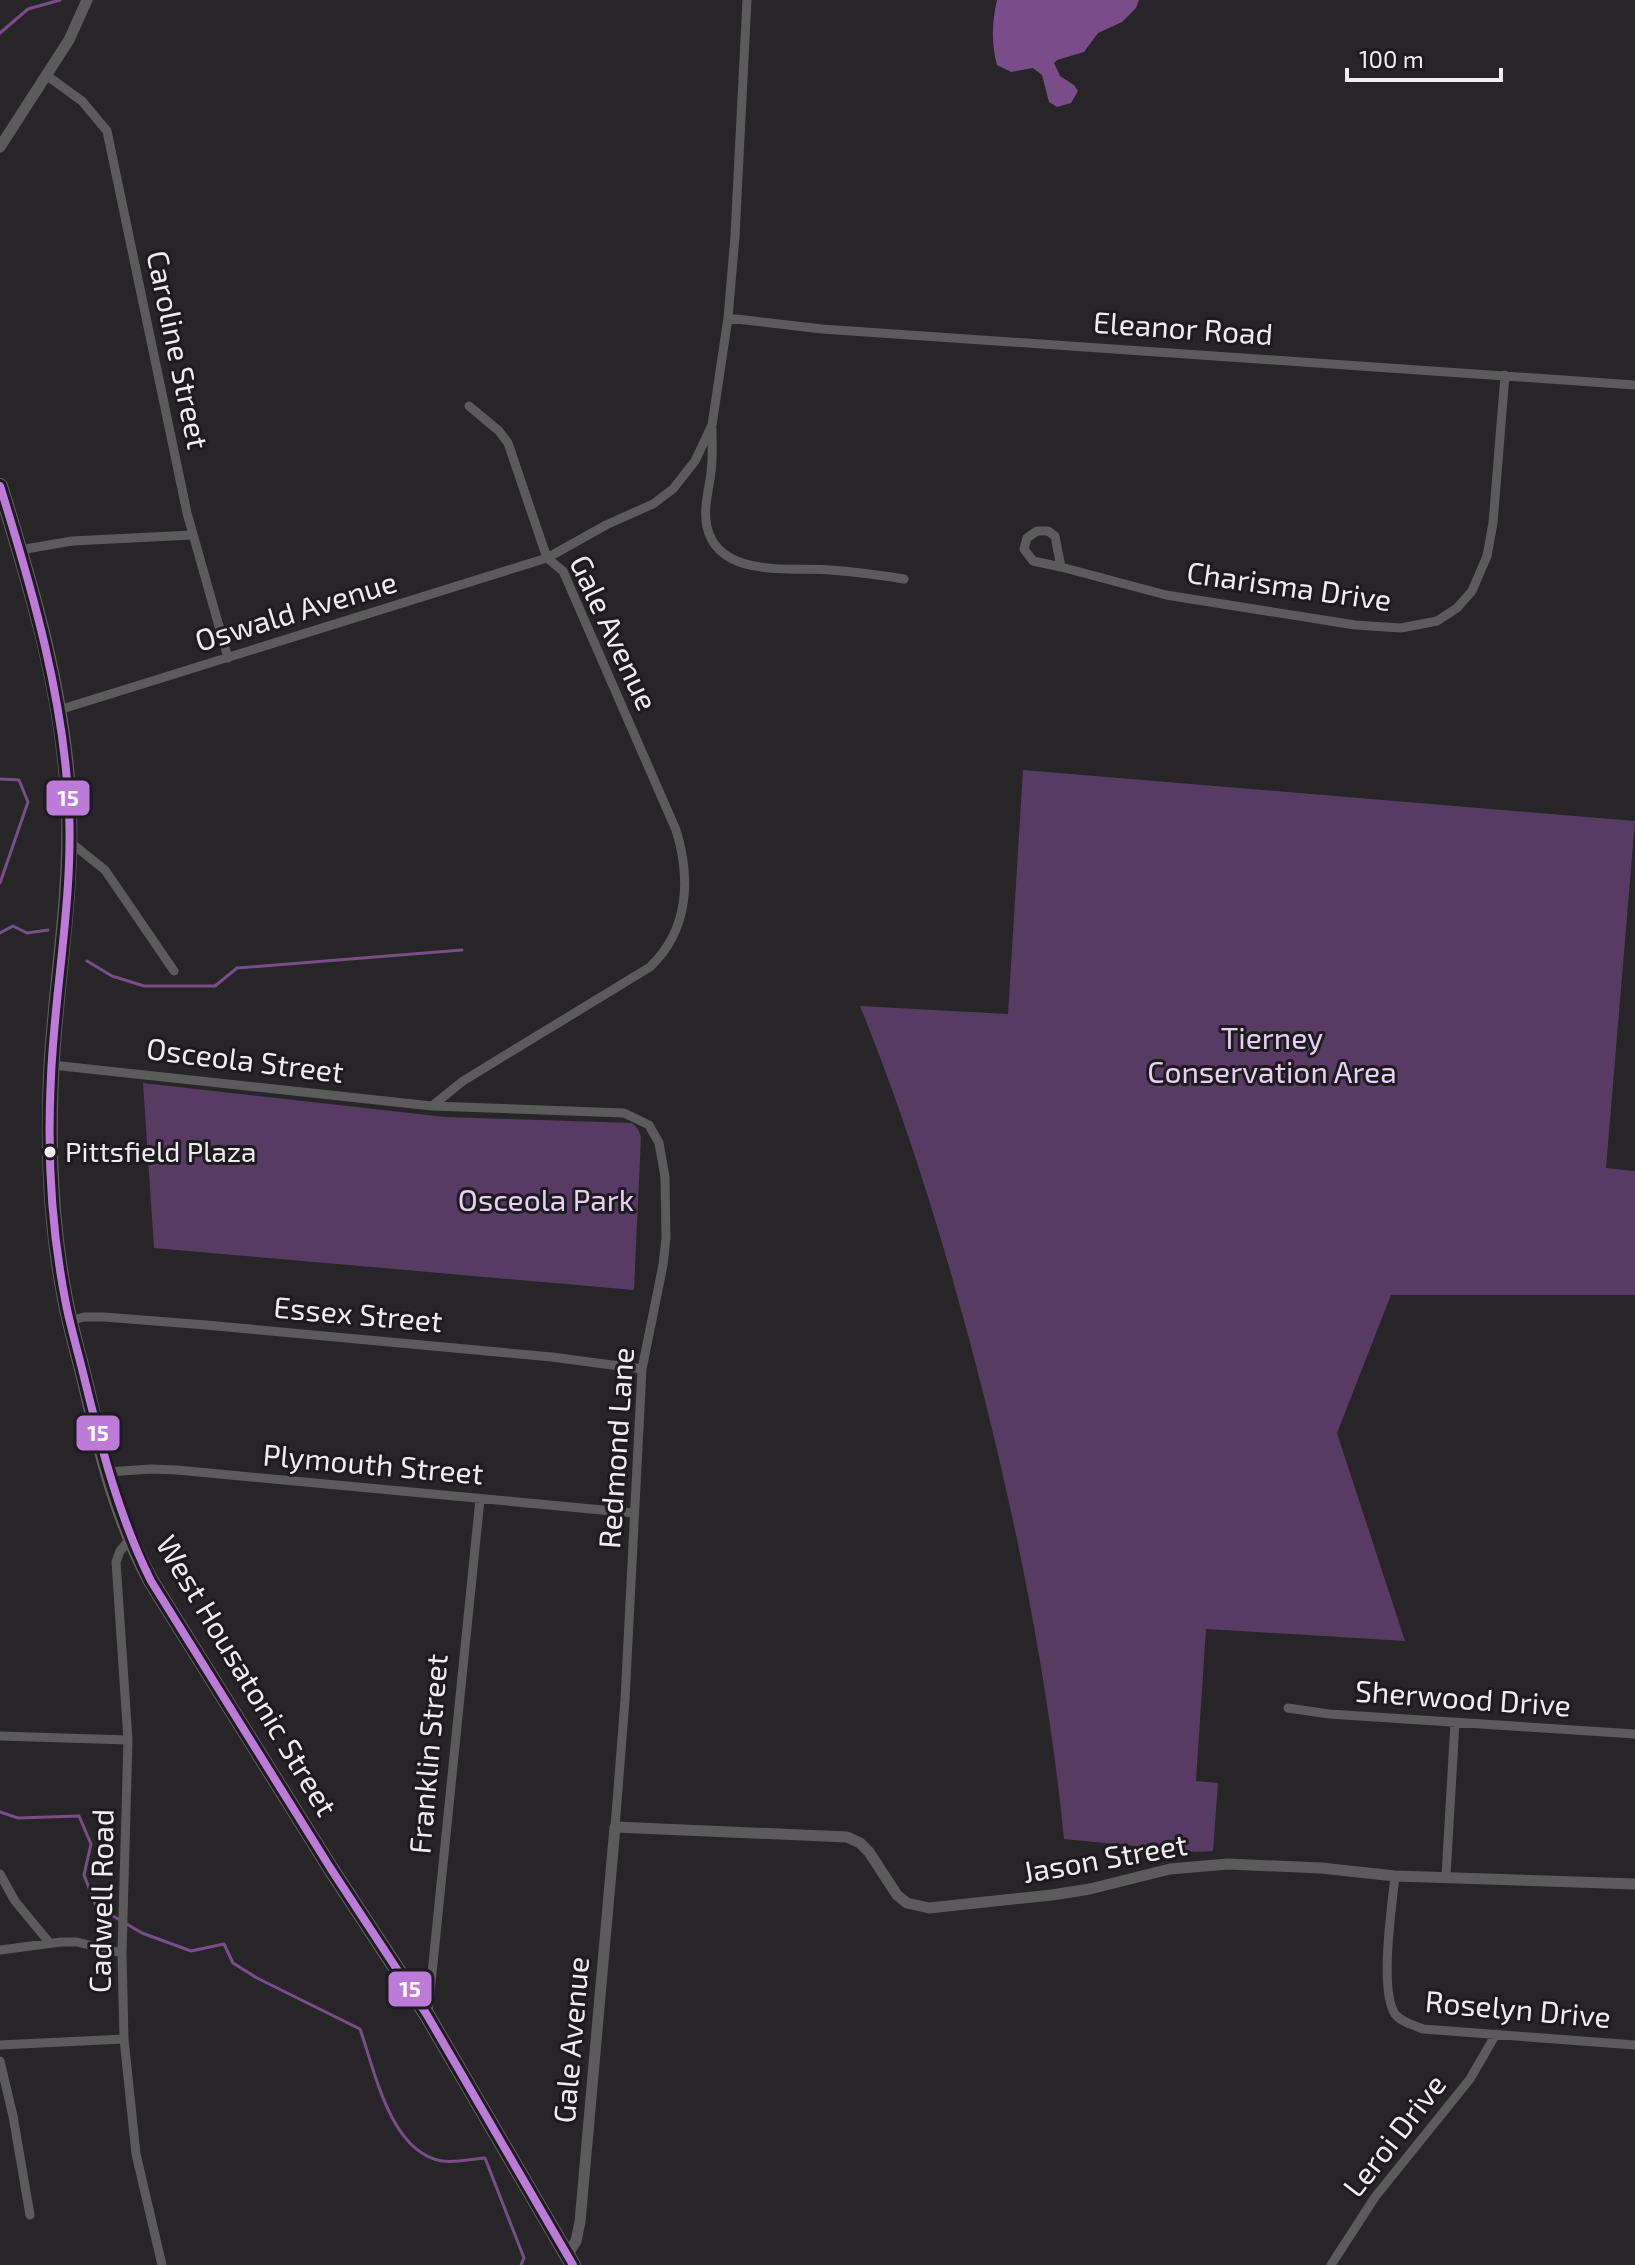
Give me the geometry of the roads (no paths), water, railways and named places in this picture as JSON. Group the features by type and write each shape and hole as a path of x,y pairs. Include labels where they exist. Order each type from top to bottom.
{"highway":[{"name":"West Housatonic Street","path":"0,486 45,642 59,710 70,842 65,934 52,1065 55,1221 70,1321 107,1472 130,1539 151,1581 331,1869 427,2015 570,2260"}],"street":[{"name":"Gale Avenue","path":"432,1106 463,1081 650,967 668,945 682,912 686,882 683,853 666,805 563,571 547,558 606,525 653,504 673,489 685,475 712,425 728,318 740,164 747,0"},
{"path":"0,147 69,40 86,4"},
{"name":"Caroline Street","path":"46,75 82,101 107,131 192,535 228,658"},
{"name":"Eleanor Road","path":"728,318 822,329 1635,385"},
{"name":"Charisma Drive","path":"1061,567 1052,533 1037,531 1027,538 1024,549 1033,561 1113,583 1193,600 1355,625 1401,628 1437,621 1457,608 1472,591 1487,556 1493,523 1505,375"},
{"path":"469,406 491,423 508,443 547,558"},
{"path":"712,425 712,470 705,516 710,536 723,552 740,561 764,567 830,570 904,579"},
{"path":"20,550 72,541 192,535"},
{"name":"Oswald Avenue","path":"59,710 547,558"},
{"path":"70,842 105,870 174,971"},
{"name":"Osceola Street","path":"52,1065 432,1106"},
{"name":"Redmond Lane","path":"432,1106 618,1112 634,1116 649,1125 659,1143 664,1163 666,1238 642,1369 625,1700 615,1827"},
{"name":"Essex Street","path":"70,1321 104,1317 206,1325 552,1357 642,1369"},
{"name":"Plymouth Street","path":"107,1472 177,1470 634,1513"},
{"name":"Franklin Street","path":"427,2015 480,1499"},
{"name":"Cadwell Road","path":"130,1539 116,1562 128,1740 122,1953 124,2039 136,2154 162,2265"},
{"name":"Sherwood Drive","path":"1288,1708 1329,1714 1635,1734"},
{"path":"1446,1876 1455,1722"},
{"path":"0,1736 128,1740"},
{"name":"Gale Avenue","path":"570,2260 580,2222 615,1827"},
{"name":"Jason Street","path":"615,1827 847,1837 860,1843 879,1863 897,1895 907,1903 929,1908 1058,1894 1198,1865 1321,1868 1395,1876 1635,1884"},
{"path":"0,1874 15,1901 48,1941"},
{"name":"Roselyn Drive","path":"1395,1876 1388,1974 1389,1999 1396,2015 1423,2029 1635,2045"},
{"path":"0,1950 48,1941 77,1942 122,1953"},
{"name":"Leroi Drive","path":"1331,2265 1375,2197 1470,2079 1496,2034"},
{"path":"0,2045 124,2039"},
{"path":"0,2061 30,2215"}],"waterway":[{"path":"0,33 28,9 60,0"},
{"path":"0,779 19,780 28,802 0,883"},
{"path":"0,933 13,926 27,933 48,930"},
{"path":"87,961 112,976 144,986 215,986 237,968 462,950"},
{"path":"0,1812 18,1818 79,1816 91,1844 84,1875 96,1906 142,1933 191,1951 224,1944 233,1963 360,2029 387,2107 409,2142 424,2154 442,2161 485,2158 524,2258 521,2265"}],"place":[{"name":"Pittsfield Plaza","path":"50,1152"}],"park label":[{"name":"Tierney Conservation Area","path":"1272,1056"},
{"name":"Osceola Park","path":"546,1201"}]}
